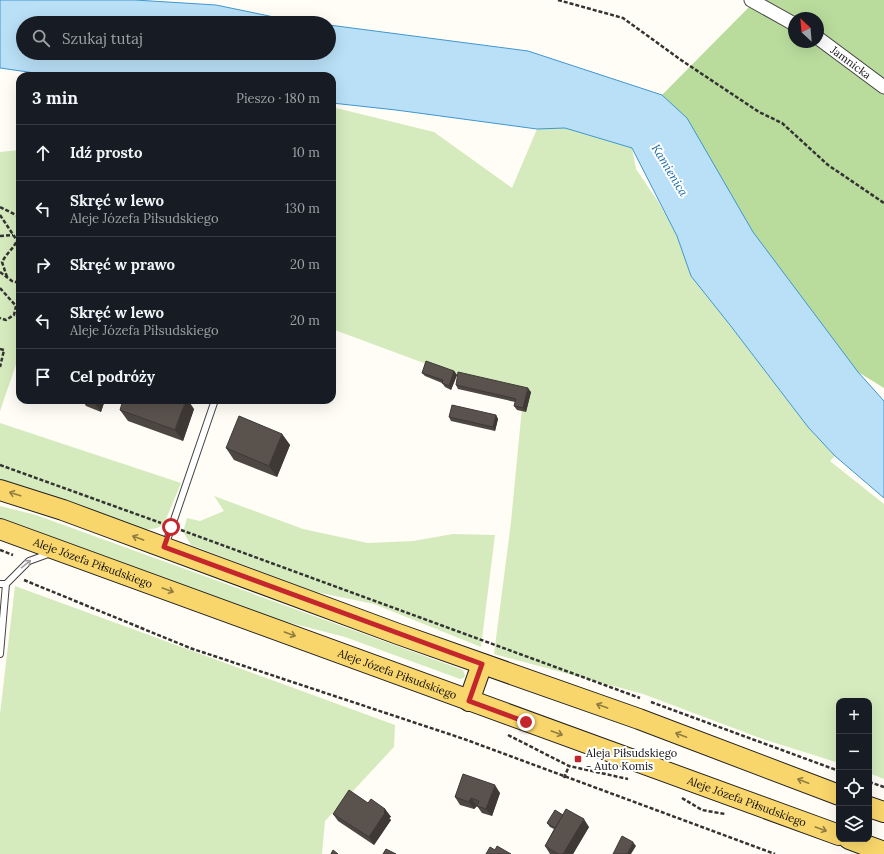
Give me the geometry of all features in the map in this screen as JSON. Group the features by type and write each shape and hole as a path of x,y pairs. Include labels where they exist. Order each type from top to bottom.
{"main road":[{"path":"0,490 63,510 482,664 639,719 836,794"},
{"name":"Aleje Józefa Piłsudskiego","path":"0,529 836,835"},
{"path":"469,701 482,664"},
{"path":"872,808 884,812"},
{"path":"857,842 884,852"}],"street":[{"path":"751,0 788,21"},
{"name":"Jamnicka","path":"824,42 884,87"}],"lane":[{"path":"164,547 214,404"},
{"path":"0,654 3,584 29,561 58,550"}],"path":[{"path":"558,0 624,18 681,60 759,112 782,122 828,165 884,203"},
{"path":"0,207 16,215"},
{"path":"0,216 16,238"},
{"path":"0,236 13,235"},
{"path":"7,277 2,262 16,244"},
{"path":"0,272 16,281"},
{"path":"0,288 16,306 14,316 6,320 0,318"},
{"path":"0,349 4,350 0,367"},
{"path":"0,465 836,770"},
{"path":"13,576 190,648 464,739 564,778 775,854"},
{"path":"564,778 569,766"},
{"path":"872,783 884,787"}],"green space":[{"path":"756,0 884,0 884,388 858,372 753,232 662,95"},
{"path":"336,108 434,132 512,188 537,129 565,128 632,148 636,169 659,203 677,236 691,276 808,427 835,456 830,461 884,504 884,779 872,774 872,698 836,698 836,762 760,738 643,694 494,654 511,522 524,387 448,372 336,330"},
{"path":"16,150 16,365 0,411 0,152"},
{"path":"0,423 181,483 164,524 157,528 146,530 0,479"},
{"path":"214,496 303,529 368,543 413,541 453,534 495,535 481,647 374,604 316,592 191,545 183,532 187,518 200,521 224,511"},
{"path":"0,506 36,515 463,670 465,675 464,678 460,679 345,637 271,618 0,520"},
{"path":"15,586 395,725 394,747 325,821 322,854 0,854 0,714"}],"water":[{"name":"Kamienica","path":"0,0 135,0 216,5 269,16 16,16 16,60 336,60 336,26 528,51 662,95 687,118 753,232 858,372 884,401 884,498 835,456 808,427 691,276 677,236 632,148 565,128 537,129 336,103 336,72 28,72 0,68"}],"building":[{"path":"426,361 454,371 449,386 442,383 443,380 422,373"},
{"path":"458,372 528,388 523,408 514,406 516,399 456,385"},
{"path":"122,404 185,404 175,430 120,410"},
{"path":"452,405 496,415 493,427 449,417"},
{"path":"239,416 282,434 269,466 226,448"},
{"path":"463,774 495,785 486,809 477,806 479,801 471,798 469,802 455,797"},
{"path":"349,790 368,803 371,799 385,809 385,813 369,837 333,814"},
{"path":"566,809 584,819 563,854 558,854 545,846"},
{"path":"555,810 563,815 555,828 547,823"},
{"path":"622,836 633,842 627,854 613,854"},
{"path":"497,846 511,854 486,854 490,847 495,850"},
{"path":"386,849 396,854 383,854"},
{"path":"333,850 338,854 331,854"}],"place":[{"name":"Aleja Piłsudskiego - Auto Komis","path":"578,759"}],"route":[{"path":"171,527 164,547 482,664 469,701 526,722"}]}
